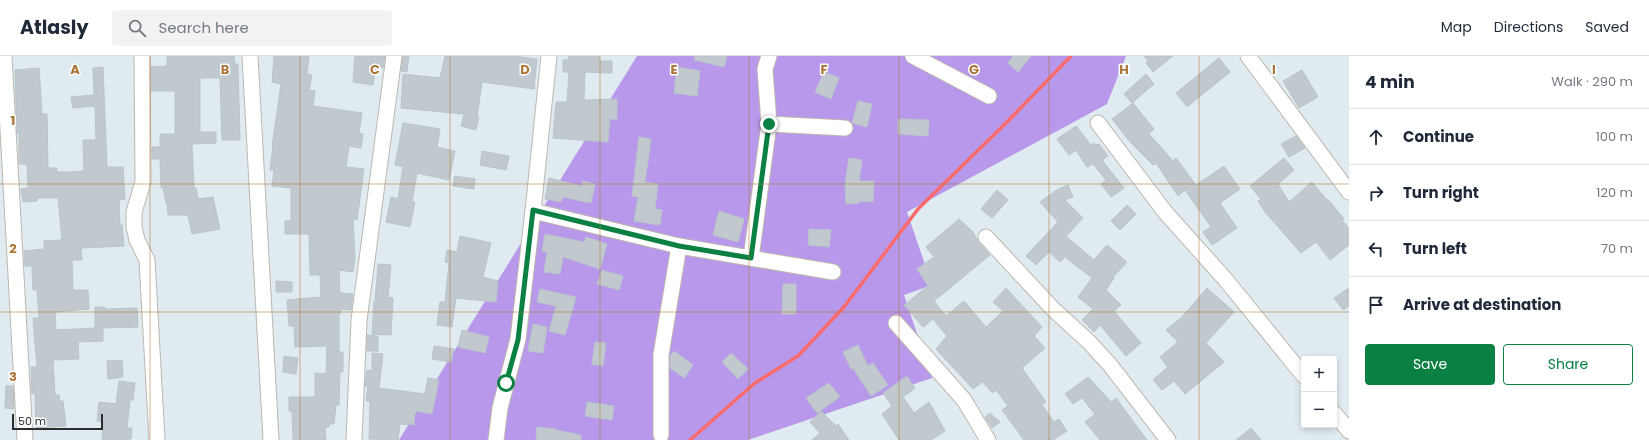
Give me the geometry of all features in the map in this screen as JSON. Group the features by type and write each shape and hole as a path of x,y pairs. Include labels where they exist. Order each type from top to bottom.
{"street":[{"path":"4,56 25,440"},
{"path":"142,56 143,182 134,212 134,227 137,240 147,260 157,440"},
{"path":"250,56 271,440"},
{"path":"354,440 359,320 394,56"},
{"path":"496,440 500,408 518,340 549,56"},
{"path":"751,258 769,124 765,92 765,69 769,56"},
{"path":"913,56 989,96"},
{"path":"1248,56 1349,192"},
{"path":"1098,123 1165,212 1225,279 1301,372"},
{"path":"769,124 845,128"},
{"path":"533,210 679,246 833,272"},
{"path":"986,237 1053,310 1090,343 1110,365 1168,440"},
{"path":"661,435 662,355 679,246"},
{"path":"896,323 964,400 988,440"},
{"path":"1337,417 1349,431"}],"shaded area":[{"path":"637,56 1126,56 1107,104 907,212 932,285 904,295 932,378 748,440 399,440"}],"building":[{"path":"167,56 234,56 235,64 238,64 240,140 222,140 220,78 200,78 200,132 216,132 216,143 192,144 194,188 196,188 198,199 213,197 220,229 192,234 188,215 168,215 167,203 163,188 161,188 160,159 152,159 152,147 160,147 160,134 175,134 175,91 151,91 151,67 167,66"},
{"path":"274,56 309,56 307,74 312,75 309,90 315,91 313,106 362,113 359,133 363,134 361,148 349,146 346,167 364,169 357,220 353,219 355,257 353,272 339,270 340,293 353,294 351,310 341,309 341,313 339,313 339,352 343,352 343,372 340,372 339,405 336,405 334,424 329,424 329,427 325,427 326,440 293,440 292,411 289,411 289,397 315,397 315,373 326,374 327,346 295,347 294,326 289,326 287,300 321,297 320,275 310,275 309,234 285,234 285,221 291,221 291,188 272,186 274,170 270,170 272,147 281,84 272,82"},
{"path":"355,56 385,56 383,68 376,67 373,85 353,82"},
{"path":"403,56 409,56 407,72 401,71"},
{"path":"445,56 513,56 537,59 534,89 482,82 477,117 479,117 476,130 461,126 464,114 401,108 403,74 440,78"},
{"path":"569,56 599,56 599,61 612,61 612,73 585,72 584,100 617,99 617,119 610,119 608,142 553,138 556,102 567,102 569,72 563,72 563,60 568,60"},
{"path":"695,56 727,56 724,67 694,60"},
{"path":"1013,56 1031,56 1018,72 1008,63"},
{"path":"1144,56 1173,56 1153,72 1146,63 1148,61"},
{"path":"1219,58 1230,72 1187,107 1176,93"},
{"path":"103,67 107,167 123,167 125,199 119,200 120,225 122,225 124,246 81,248 82,260 72,260 73,290 88,290 89,309 55,312 56,330 95,328 95,307 105,307 105,309 137,308 138,327 103,328 103,341 78,342 79,359 53,360 55,395 59,395 60,401 63,401 66,426 36,428 35,393 32,394 31,367 37,367 33,318 39,318 37,290 33,290 32,266 25,266 24,251 44,249 44,241 62,240 58,198 37,198 37,201 23,202 21,189 28,188 27,164 19,164 19,133 17,133 15,70 39,68 42,114 47,114 48,168 57,168 57,172 72,172 84,171 83,140 96,140 95,106 73,108 71,97 94,95 93,68"},
{"path":"677,67 700,71 697,96 674,93"},
{"path":"1302,70 1318,97 1299,108 1283,81"},
{"path":"824,72 839,78 831,99 815,92"},
{"path":"1146,74 1154,84 1132,103 1124,94"},
{"path":"858,101 872,104 867,127 852,123"},
{"path":"1133,103 1154,129 1149,134 1173,161 1176,158 1196,185 1224,166 1240,189 1220,203 1237,228 1212,245 1203,232 1211,227 1185,190 1178,196 1156,163 1153,165 1130,142 1112,119"},
{"path":"898,119 929,120 928,136 898,134"},
{"path":"403,123 440,129 437,147 455,151 449,180 417,173 412,202 415,202 410,227 386,222 391,197 398,199 403,167 395,165"},
{"path":"1076,126 1091,145 1094,143 1096,145 1099,144 1108,156 1102,160 1124,188 1111,197 1101,184 1106,180 1093,164 1087,167 1076,150 1069,155 1057,139"},
{"path":"1296,136 1305,148 1289,157 1281,144"},
{"path":"639,137 651,139 645,182 658,184 655,209 662,210 660,225 634,221 638,197 632,196"},
{"path":"482,151 509,156 506,170 480,165"},
{"path":"849,158 862,160 859,181 874,181 873,202 859,201 859,203 846,204 845,184"},
{"path":"1284,158 1294,170 1278,184 1289,202 1312,182 1344,219 1342,220 1349,229 1349,245 1330,260 1316,242 1301,253 1265,212 1258,201 1261,199 1250,186"},
{"path":"455,176 475,179 474,189 453,186"},
{"path":"549,178 582,186 583,181 595,184 591,203 563,197 561,202 545,199"},
{"path":"1068,185 1073,197 1065,200 1083,218 1066,236 1094,260 1107,245 1127,262 1113,277 1114,278 1106,290 1121,305 1114,311 1141,343 1126,356 1100,325 1094,332 1082,320 1093,309 1078,297 1092,278 1065,257 1060,262 1049,252 1036,265 1026,256 1058,222 1040,202 1058,189"},
{"path":"997,190 1008,200 992,218 981,209"},
{"path":"1127,205 1136,214 1120,230 1111,221"},
{"path":"719,211 744,219 738,242 713,235"},
{"path":"959,219 973,232 979,243 990,255 934,301 946,316 964,301 986,327 1003,311 993,302 1006,288 1042,327 1034,336 1045,348 1022,368 1046,402 1042,405 1054,422 1059,419 1067,431 1053,440 1024,440 1002,410 1008,406 996,390 992,393 983,382 973,389 936,349 947,336 933,319 923,327 904,305 928,286 917,269 934,257 926,247"},
{"path":"809,229 831,230 829,247 808,245"},
{"path":"545,234 584,242 586,237 607,244 600,269 563,257 560,274 544,272 547,252 542,251"},
{"path":"460,236 491,243 483,277 498,281 496,302 456,298 452,327 437,325 440,302 445,302 449,263 445,262 447,250 457,252"},
{"path":"378,264 391,265 388,297 393,298 391,335 372,334"},
{"path":"602,270 623,276 619,290 597,284"},
{"path":"276,281 292,282 292,292 276,292"},
{"path":"783,284 796,284 796,314 782,314"},
{"path":"1207,288 1234,312 1206,343 1224,362 1185,394 1174,381 1162,390 1153,380 1168,367 1160,357 1178,342 1166,330 1181,318"},
{"path":"1349,288 1349,306 1343,310 1334,298"},
{"path":"540,289 576,297 565,335 549,331 556,306 537,302"},
{"path":"533,324 547,327 543,353 528,351"},
{"path":"462,330 489,337 485,353 458,347"},
{"path":"367,335 378,336 378,351 367,351"},
{"path":"595,342 606,343 603,366 592,364"},
{"path":"858,345 868,366 873,363 888,385 871,396 853,368 851,369 843,352"},
{"path":"434,346 454,349 451,362 432,359"},
{"path":"674,351 693,365 684,378 670,368 670,356"},
{"path":"372,353 383,354 379,388 425,394 428,378 439,380 432,414 415,411 414,425 400,424 398,440 369,439 370,401 366,401 368,386 365,386 367,370 372,371"},
{"path":"731,353 748,369 738,379 722,362"},
{"path":"284,356 298,358 296,374 283,372"},
{"path":"122,360 123,377 108,379 107,361"},
{"path":"907,376 915,388 903,397 914,413 929,402 945,431 931,440 899,440 882,414 892,406 883,393"},
{"path":"1088,377 1111,402 1116,398 1147,440 1100,440 1085,422 1095,414 1082,398 1073,404 1065,394"},
{"path":"119,381 135,383 133,400 130,400 127,428 132,428 131,439 102,440 103,422 97,421 99,402 116,404"},
{"path":"829,383 840,397 817,413 806,398"},
{"path":"6,386 13,386 14,409 5,408"},
{"path":"587,402 614,406 612,420 585,416"},
{"path":"821,411 836,426 838,424 849,440 812,440 820,433 810,422"},
{"path":"990,413 1000,422 992,428 985,417"},
{"path":"537,427 557,429 556,430 581,435 581,440 536,440"},
{"path":"1251,428 1261,440 1236,440"}],"waterway":[{"path":"690,440 755,383 798,356 844,307 918,209 1006,123 1071,56"}],"route":[{"path":"506,383 518,340 533,210 679,246 751,258 769,124"}]}
